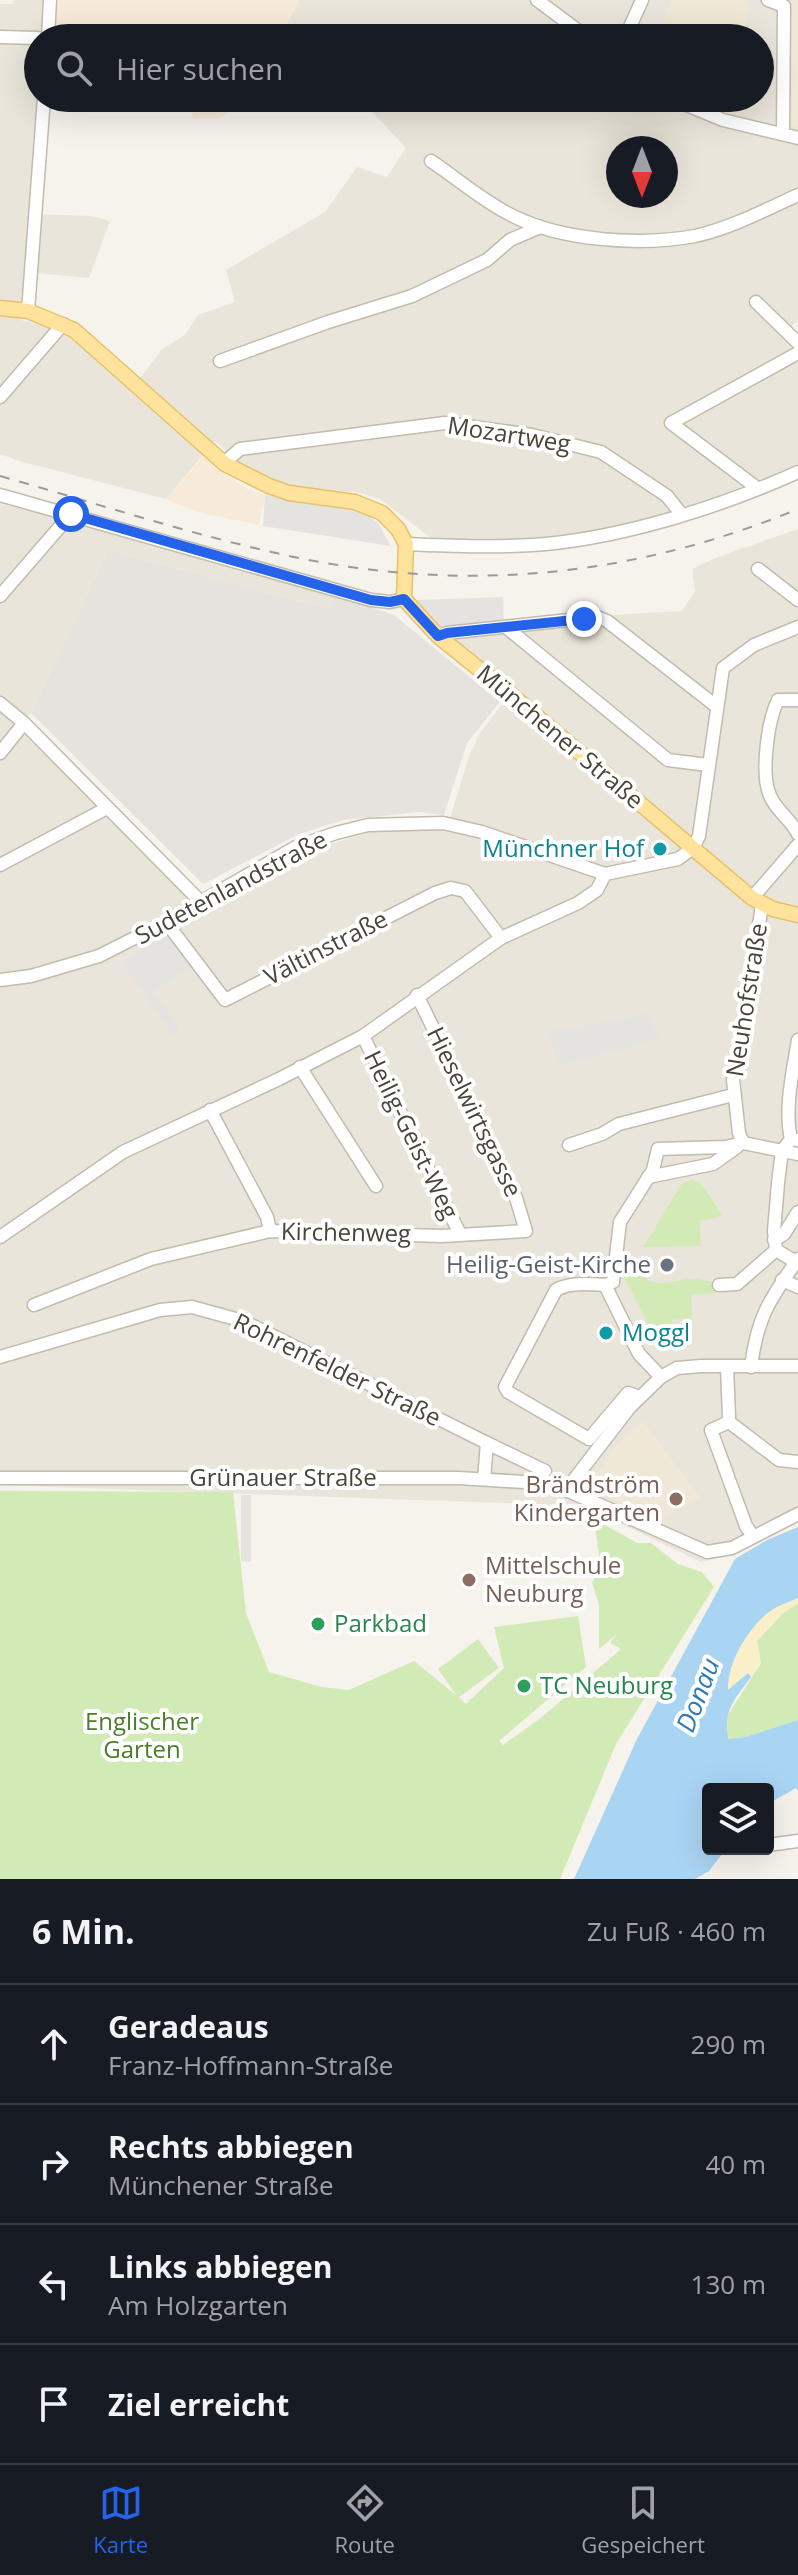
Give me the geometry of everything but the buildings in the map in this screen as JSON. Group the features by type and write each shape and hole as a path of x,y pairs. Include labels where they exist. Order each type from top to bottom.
{"main road":[{"path":"0,308 28,311 74,330 224,463 289,493 366,505 382,513 398,529 406,544 404,599"},
{"name":"Münchener Straße","path":"404,599 438,636 757,901 798,915"}],"street":[{"path":"49,24 50,0"},
{"path":"537,0 569,24"},
{"path":"631,24 642,0"},
{"path":"768,0 784,6 783,134"},
{"path":"0,37 24,38"},
{"path":"28,311 43,112"},
{"path":"704,112 723,120 798,138"},
{"path":"431,161 512,216 540,227 602,239 695,236 739,222 798,195"},
{"path":"510,240 512,216"},
{"path":"220,361 414,295 487,260 510,240 540,227"},
{"path":"756,302 798,343"},
{"path":"0,397 63,324"},
{"path":"757,488 671,423 798,353"},
{"name":"Mozartweg","path":"224,463 240,449 430,424 461,424 532,435 601,452 667,496 682,515"},
{"path":"406,544 489,547 581,539 682,515 798,472"},
{"path":"0,495 371,600 390,602 404,599"},
{"path":"0,596 71,514"},
{"path":"758,569 798,600"},
{"path":"438,636 590,618 607,621 716,706"},
{"path":"693,848 700,829 723,668 754,645 798,627"},
{"path":"507,628 668,760 708,765"},
{"path":"798,700 778,700 772,715 767,761 768,793 798,834"},
{"path":"0,703 24,723 200,901"},
{"path":"0,753 24,723"},
{"path":"0,865 107,808"},
{"name":"Sudetenlandstraße","path":"0,980 31,976 99,956 166,922 296,847 368,825 443,823 482,832 605,874 666,863 693,848"},
{"path":"757,901 798,845"},
{"path":"0,1237 123,1152 363,1036 501,938 578,903 597,890 605,874"},
{"name":"Vältinstraße","path":"166,922 225,1000 435,893 451,888 465,891 501,938"},
{"name":"Neuhofstraße","path":"743,1143 733,1080 743,1039 757,901"},
{"name":"Hieselwirtsgasse","path":"417,995 516,1198 526,1231"},
{"name":"Heilig-Geist-Weg","path":"363,1036 460,1234"},
{"path":"775,1245 782,1151 794,1139 789,1130 798,1040"},
{"path":"300,1067 376,1186"},
{"path":"569,1145 602,1134 619,1124 733,1095"},
{"path":"210,1110 267,1217 270,1231"},
{"path":"648,1177 713,1164 743,1143"},
{"path":"640,1397 628,1393 589,1439 508,1392 505,1387 556,1290 560,1287 613,1282 620,1222 653,1170 658,1149 725,1147 743,1143 798,1154"},
{"path":"719,1285 737,1284 775,1245 798,1212"},
{"name":"Kirchenweg","path":"34,1305 151,1259 270,1231 460,1234 526,1231"},
{"path":"751,1367 761,1315 797,1261 775,1245"},
{"path":"782,1280 798,1287"},
{"path":"605,1285 639,1354 661,1377"},
{"name":"Rohrenfelder Straße","path":"0,1357 160,1310 192,1307 243,1321 545,1471"},
{"path":"566,1490 640,1397 661,1377 677,1368 798,1366"},
{"path":"727,1367 729,1419 779,1460 798,1462"},
{"path":"729,1419 711,1430 746,1526 753,1536"},
{"path":"484,1479 487,1443"},
{"name":"Grünauer Straße","path":"0,1478 484,1479 524,1482 566,1490 707,1552 732,1548 798,1514"},
{"path":"774,1844 798,1841"}],"shaded area":[{"path":"14,0 43,0 42,24 24,24 24,112 37,112 32,214 91,216 110,221 89,278 25,272 21,320 69,337 133,388 162,349 185,335 198,315 235,302 226,270 325,212 357,167 387,177 406,148 372,112 774,112 774,24 287,24 299,0 798,0 798,320 782,335 798,352 798,468 685,509 628,524 565,537 482,542 431,538 380,499 356,492 299,488 266,478 242,464 215,441 166,499 0,454 0,4 13,4"},
{"path":"43,0 299,0 287,24 42,24"},
{"path":"671,0 748,0 746,24 663,24"},
{"path":"784,0 798,0 798,127 792,124 789,1"},
{"path":"193,112 228,112 219,119 192,119"},
{"path":"206,454 247,489 265,495 259,525 197,512 166,499"},
{"path":"265,495 360,511 378,523 391,546 263,526"},
{"path":"0,500 334,595 329,609 108,550 31,713 16,727 111,817 200,910 313,849 372,832 447,828 469,756 480,733 513,690 449,636 597,621 612,615 682,611 695,591 692,569 798,529 798,1523 736,1554 701,1562 584,1506 0,1485"},
{"path":"108,550 329,609 334,595 394,615 500,702 467,743 444,815 420,812 343,820 299,834 203,884 31,713"},
{"path":"503,597 504,625 439,629 417,600"},
{"path":"168,930 193,966 154,991 179,1027 173,1036 122,962"},
{"path":"646,1014 660,1038 559,1066 547,1032"},
{"path":"643,1421 700,1497 667,1515 661,1522 587,1487 616,1446"},
{"path":"241,1495 251,1495 251,1562 241,1561"}],"green space":[{"path":"683,1182 700,1182 723,1216 700,1221 701,1246 643,1247"},
{"path":"639,1260 646,1277 656,1283 692,1279 715,1283 715,1293 691,1295 692,1318 672,1320 673,1345 659,1346 623,1275 629,1263"},
{"name":"Englischer Garten","path":"0,1491 233,1492 246,1613 269,1672 322,1687 349,1690 414,1661 457,1696 438,1669 478,1639 499,1668 459,1697 466,1704 504,1668 494,1627 578,1616 586,1667 499,1741 503,1745 542,1717 621,1649 610,1643 617,1634 599,1649 599,1605 592,1582 601,1570 594,1519 637,1543 651,1543 678,1564 702,1572 714,1587 616,1744 560,1879 0,1879"},
{"path":"798,1603 798,1720 745,1737 727,1739 726,1718 761,1663 757,1641 783,1613"}],"sand":[{"path":"798,1598 798,1603 783,1613 757,1641 761,1663 751,1677 747,1673 728,1691 735,1658 753,1627 772,1610"}],"water":[{"name":"Donau","path":"798,1527 798,1598 769,1612 740,1647 731,1669 728,1690 748,1673 751,1677 729,1712 728,1739 745,1737 798,1720 798,1791 796,1788 774,1801 774,1783 702,1783 702,1855 721,1855 709,1871 695,1879 574,1879 637,1739 735,1559 767,1540"}],"railway":[{"path":"0,476 261,550 363,569 426,575 489,576 552,572 614,563 676,550 798,509"}],"place":[{"name":"Münchner Hof","path":"660,849"},
{"name":"Heilig-Geist-Kirche","path":"667,1265"},
{"name":"Moggl","path":"606,1333"},
{"name":"Brändström Kindergarten","path":"676,1499"},
{"name":"Mittelschule Neuburg","path":"469,1580"},
{"name":"Parkbad","path":"318,1624"},
{"name":"TC Neuburg","path":"524,1686"}],"route":[{"path":"71,514 371,600 390,602 404,599 438,636 584,619"}]}
